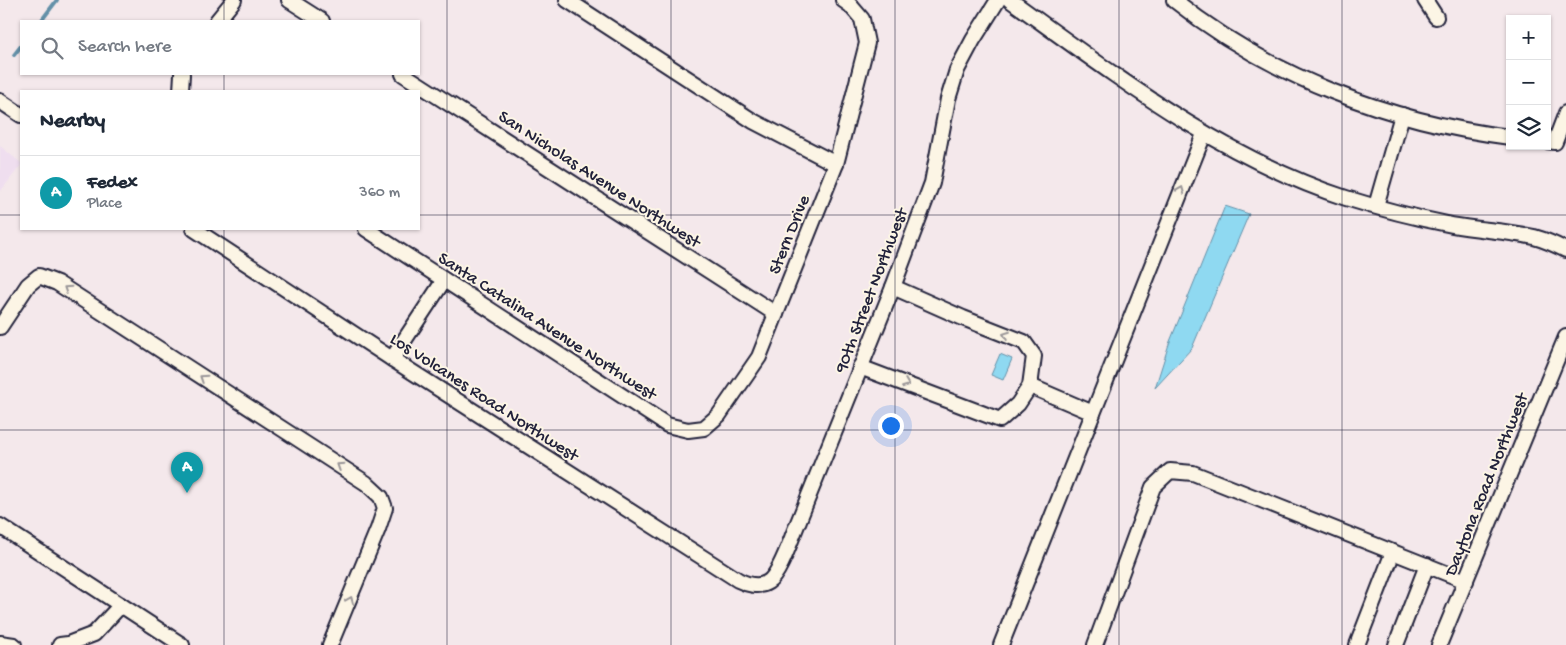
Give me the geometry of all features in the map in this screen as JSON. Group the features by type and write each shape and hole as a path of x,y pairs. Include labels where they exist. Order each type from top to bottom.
{"street":[{"path":"219,20 234,0"},
{"path":"288,0 320,20"},
{"path":"567,0 754,122 836,164"},
{"name":"Stern Drive","path":"688,430 704,428 719,415 759,357 836,164 867,43 862,19 843,0"},
{"name":"90th Street Northwest","path":"759,585 768,582 778,568 893,287 932,183 948,99 957,70 998,0"},
{"path":"1010,0 1126,84 1204,134 1284,174 1347,198 1376,206 1452,225 1537,238 1566,250"},
{"path":"1174,0 1237,45 1290,73 1346,97 1402,115 1480,133 1506,136"},
{"path":"1425,0 1436,17"},
{"path":"180,90 182,75"},
{"name":"San Nicholas Avenue Northwest","path":"405,75 776,314"},
{"path":"0,101 20,114"},
{"path":"1551,141 1566,113"},
{"path":"1376,206 1402,115"},
{"path":"1001,645 1204,134"},
{"name":"Los Volcanes Road Northwest","path":"196,230 392,359 738,580 748,584 759,585"},
{"name":"Santa Catalina Avenue Northwest","path":"368,230 666,425 688,430"},
{"path":"0,327 28,285 39,276 56,283 350,472 381,497 385,508 363,567 330,645"},
{"path":"392,359 444,280"},
{"path":"860,367 1000,420 1018,404 1030,386 1034,356 1024,342 893,287"},
{"name":"Daytona Road Northwest","path":"1439,645 1566,337"},
{"path":"1030,386 1093,413"},
{"path":"1095,645 1153,487 1170,471 1193,473 1466,581"},
{"path":"0,526 182,645"},
{"path":"1357,645 1394,552"},
{"path":"1396,645 1427,565"},
{"path":"60,645 68,644 94,634 121,605"},
{"path":"0,643 14,645"}],"shaded area":[{"path":"0,146 20,162 20,166 0,192"}],"water":[{"path":"1225,206 1249,214 1192,348 1155,388 1169,344"},
{"path":"1000,354 1012,359 1003,380 991,375"}],"waterway":[{"path":"42,20 57,0"},
{"path":"14,55 20,47"}],"place":[{"name":"Fedex","path":"187,493"}]}
